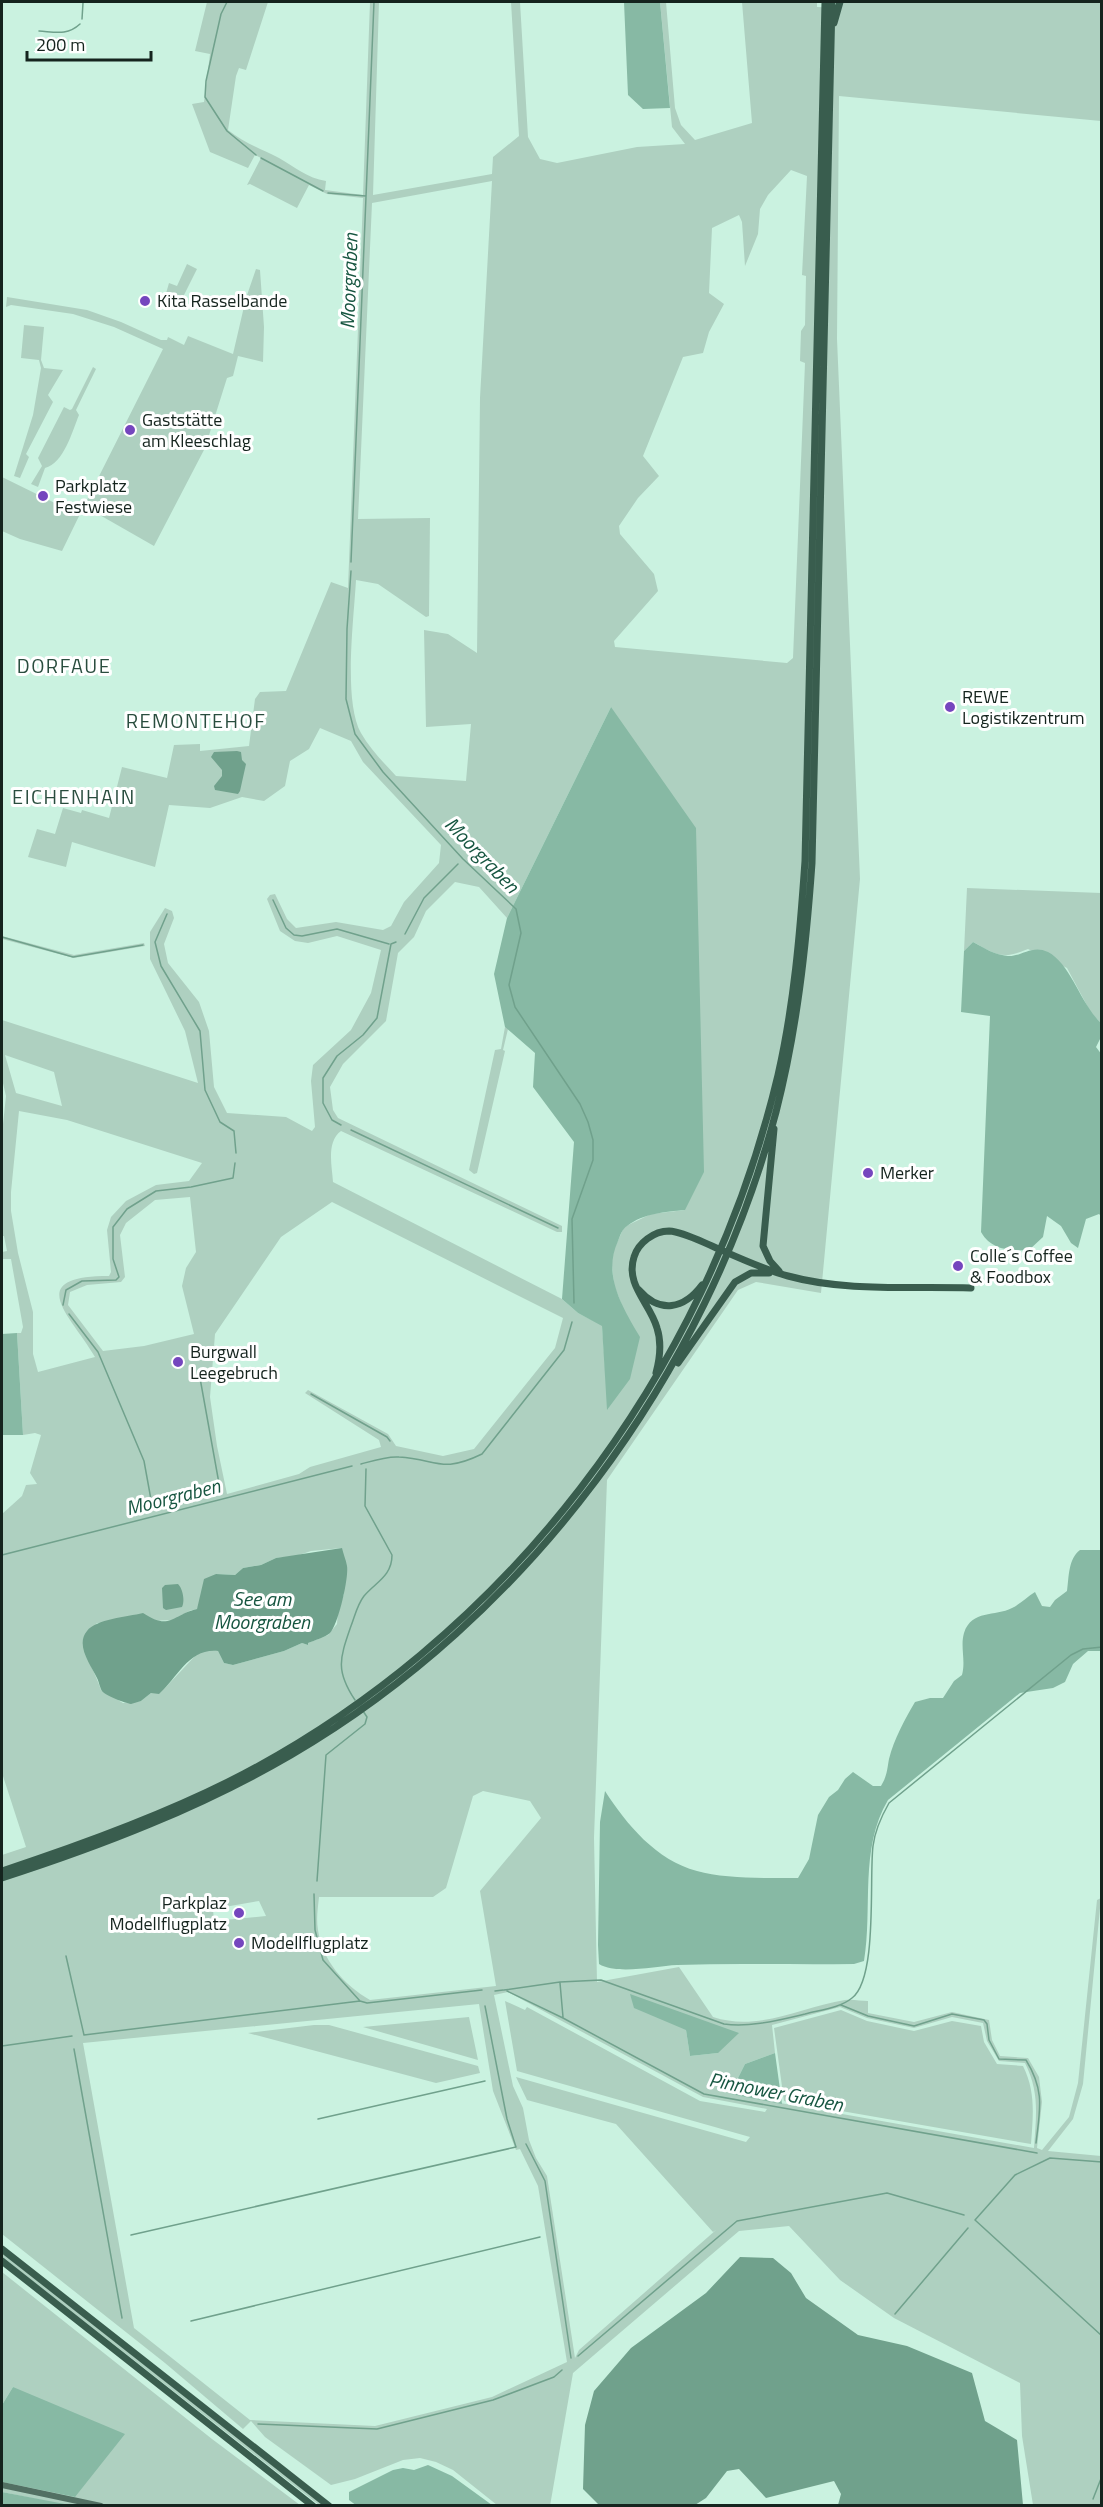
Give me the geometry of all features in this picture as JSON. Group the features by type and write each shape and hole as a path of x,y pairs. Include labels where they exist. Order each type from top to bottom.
{"highway":[{"path":"362,1703 448,1630 514,1565 580,1489 630,1421 711,1274 741,1199 776,1083 790,1011 801,923 805,861 824,27 822,2"},
{"path":"2,1878 109,1841 228,1790 293,1753 452,1636 504,1587 610,1463 663,1380 704,1305 747,1204 776,1111 802,985 812,863 832,2"},
{"path":"831,37 840,2"},
{"path":"776,1111 763,1246 770,1261 786,1275"},
{"path":"652,1384 659,1363 660,1337 653,1317 634,1284 632,1266 636,1252 653,1234 676,1233 786,1275"},
{"path":"663,1380 676,1366 735,1282 742,1276 757,1272 844,1285 971,1288"},
{"path":"634,1284 651,1300 670,1306 687,1301 711,1274"},
{"path":"2,1871 109,1833 227,1782 355,1708"},
{"path":"2,2249 329,2505"},
{"path":"2,2262 313,2505"}],"main road":[{"path":"2,2485 101,2505"}],"shaded area":[{"path":"207,2 268,2 246,70 239,68 236,76 228,130 307,175 326,181 325,190 363,195 370,2 379,2 373,195 492,174 493,157 519,136 511,2 520,2 528,137 540,159 557,163 637,147 685,144 672,127 660,2 666,2 675,108 681,125 695,140 752,123 742,2 817,2 817,7 841,8 841,2 1101,2 1101,121 839,96 837,339 860,879 821,1293 756,1282 738,1290 607,1480 594,1838 597,1982 679,1967 713,2017 730,2021 747,2022 780,2017 845,2000 868,2001 868,2013 914,2022 952,2012 989,2020 992,2040 1000,2056 1028,2058 1039,2077 1042,2102 1037,2148 1042,2150 1069,2117 1078,2083 1097,1900 1101,1898 1083,2084 1073,2119 1048,2151 1101,2156 1101,2505 1033,2505 1022,2436 1020,2383 894,2318 840,2280 789,2226 739,2231 573,2373 550,2506 497,2505 453,2470 420,2458 403,2460 355,2479 331,2485 265,2437 251,2421 243,2429 165,2363 2,2234 2,1855 26,1847 2,1773 2,1514 22,1496 26,1485 37,1484 30,1473 41,1435 35,1433 23,1435 17,1333 21,1333 23,1327 11,1259 2,1259 2,1252 7,1251 4,1236 2,1236 2,1124 6,1096 2,1079 2,1020 198,1083 185,1031 150,959 150,932 165,908 172,911 174,918 164,944 168,963 199,1002 209,1031 214,1087 227,1113 286,1117 312,1131 315,1127 311,1081 313,1065 351,1030 371,993 381,950 337,936 308,943 295,941 280,931 267,899 270,895 275,894 287,919 296,928 336,922 383,930 391,926 404,902 439,863 441,845 363,762 351,741 320,728 309,749 290,761 285,786 264,801 242,797 210,808 169,805 155,867 72,842 66,867 28,857 37,829 55,834 63,808 81,813 82,810 109,818 122,767 167,778 174,745 200,744 200,751 249,746 255,699 260,692 286,691 331,582 348,588 363,198 327,194 309,185 297,208 250,184 247,185 261,158 255,155 248,168 210,152 192,104 204,102 210,54 195,51","holes":["791,170 807,176 802,275 806,276 805,325 801,331 800,361 805,363 793,658 787,663 615,647 614,641 658,591 654,574 620,534 619,526 638,498 659,476 643,456 683,357 703,353 709,332 724,304 709,293 712,228 739,215 742,222 745,266 758,234 760,209 768,195","492,181 480,398 477,653 448,634 424,630 426,727 471,724 466,781 396,776 361,733 352,701 351,659 356,580 378,584 426,617 429,616 430,518 358,519 372,203","611,707 685,1210 651,1214 624,1227 611,1256 614,1285 624,1311 608,1409 602,1325 578,1313 562,1299 333,1182 331,1162 333,1141 341,1131 557,1232 562,1232 562,1226 338,1118 333,1110 330,1087 343,1064 386,1021 398,953 414,937 426,911 455,882 479,887 507,918","5,1055 54,1072 62,1106 16,1093","19,1111 67,1120 202,1163 189,1181 156,1185 126,1201 111,1217 107,1230 111,1272 109,1276 82,1278 66,1283 60,1291 60,1302 66,1314 95,1357 38,1372 33,1354 33,1312 18,1253 11,1211 11,1192","190,1197 196,1252 186,1268 182,1286 194,1334 144,1346 103,1351 68,1305 70,1292 87,1285 121,1282 125,1277 120,1235 126,1223 155,1200","332,1202 563,1318 555,1348 474,1449 443,1456 396,1446 388,1434 308,1390 305,1393 379,1440 381,1447 310,1467 299,1474 227,1494 210,1397 215,1334 281,1237","342,1548 344,1594 338,1610 337,1624 328,1635 308,1645 302,1643 284,1651 233,1665 224,1663 218,1651 206,1649 195,1656 165,1688 151,1693 141,1701 123,1703 101,1690 83,1643 97,1623 174,1620 197,1609 216,1574 235,1575 243,1568 261,1565 276,1558","483,1791 530,1801 541,1818 480,1891 496,1986 370,2000 351,1987 329,1961 318,1930 319,1897 433,1897 446,1888 473,1796","259,1901 266,1916 214,1921 213,1909","508,1992 703,2097 767,2109 765,2112 700,2101 527,2007 525,2010 505,2001 517,2071 750,2137 746,2142 516,2077 527,2100 616,2124 713,2232 716,2230 579,2350 575,2358 547,2176 529,2140 523,2108 513,2086 494,1995","479,2004 493,2091 516,2150 520,2149 538,2186 567,2362 492,2397 375,2426 250,2420 134,2328 83,2043","840,2007 867,2018 914,2028 952,2017 983,2023 987,2041 999,2061 1025,2063 1030,2074 1036,2105 1034,2148 730,2094 745,2064 775,2053 772,2025","686,2030 718,2053 690,2056"]},
{"path":"624,2 660,2 670,108 643,109 628,95"},
{"path":"187,264 197,269 179,305 165,297 169,283 177,286"},
{"path":"256,269 260,270 264,327 263,362 238,356 233,376 227,378 205,448 154,546 84,506 163,349 114,327 73,314 11,305 6,307 7,297 87,310 161,340 167,340 168,337 184,345 188,336 233,354 246,298"},
{"path":"24,325 44,327 41,360 44,368 63,370 48,395 53,402 26,454 29,457 20,478 14,476 33,415 41,368 39,360 21,358"},
{"path":"93,367 96,369 76,410 79,415 62,454 52,465 45,468 38,487 31,484 42,466 38,458 64,407 72,409"},
{"path":"2,477 61,506 63,503 81,512 62,551 20,539 2,531"},
{"path":"611,707 696,828 704,1172 685,1210 640,1218 625,1227 620,1235 612,1266 613,1279 621,1303 640,1337 630,1379 607,1410 602,1326 578,1313 562,1299 574,1142 533,1087 535,1053 505,1027 494,974 507,918"},
{"path":"967,888 1101,893 1101,1023 1091,1013 1067,968 1028,949 1006,955 988,950 973,942 964,951"},
{"path":"2,936 74,955 144,943 145,946 74,958 2,939"},
{"path":"973,942 994,953 1008,956 1037,949 1048,952 1063,965 1087,1005 1101,1023 1101,1037 1096,1047 1102,1055 1101,1216 1099,1214 1086,1219 1078,1248 1071,1243 1061,1226 1047,1216 1043,1237 1029,1250 996,1246 990,1243 981,1232 990,1016 961,1012 964,951"},
{"path":"505,1027 508,1029 503,1050 505,1051 477,1173 474,1174 469,1170 495,1050 501,1049"},
{"path":"17,1333 23,1435 2,1435 2,1334"},
{"path":"1080,1550 1101,1550 1101,1651 1088,1651 1073,1664 1065,1682 1053,1688 1020,1693 888,1800 873,1838 870,1858 864,1961 854,1964 699,1964 637,1969 616,1969 599,1964 600,1822 605,1791 644,1840 668,1859 682,1866 708,1874 798,1878 809,1859 818,1815 829,1797 853,1772 873,1786 881,1786 886,1776 894,1744 915,1702 930,1698 943,1698 954,1681 962,1675 963,1638 972,1620 1012,1608 1035,1592 1042,1606 1050,1607 1067,1591 1071,1563"},
{"path":"630,1994 739,2033 718,2053 690,2056 686,2030 634,2008"},
{"path":"841,2010 867,2021 914,2031 952,2021 981,2026 984,2042 997,2064 1023,2066 1030,2085 1033,2104 1031,2144 784,2101 774,2028"},
{"path":"469,2017 478,2060 363,2027"},
{"path":"329,2025 478,2066 480,2073 436,2083 248,2033"},
{"path":"775,2053 782,2104 730,2094 745,2064"},
{"path":"2,2253 323,2505 319,2505 2,2257"},
{"path":"2,2272 212,2439 300,2505 70,2506 2,2492 2,2482 75,2497 13,2387 2,2405"},
{"path":"13,2387 125,2434 75,2497 2,2482 2,2405"},
{"path":"428,2465 452,2476 492,2505 357,2506 349,2500 349,2492 393,2470 403,2468 414,2470"},
{"path":"2,2492 70,2505 2,2505"}],"water":[{"path":"214,752 241,752 242,760 246,764 240,791 238,794 215,790 214,786 222,776 222,770 211,757"},
{"name":"See am Moorgraben","path":"342,1548 347,1566 346,1580 336,1621 328,1635 308,1645 302,1643 284,1651 233,1665 224,1663 218,1651 199,1654 185,1665 159,1694 151,1693 141,1701 131,1704 102,1691 83,1649 84,1637 91,1627 104,1621 143,1613 159,1621 171,1620 197,1609 204,1579 216,1574 235,1575 243,1568 261,1565 276,1558"},
{"path":"178,1584 183,1595 182,1607 166,1610 163,1608 162,1588 165,1585"},
{"path":"740,2257 773,2258 791,2273 806,2298 858,2335 907,2346 972,2373 985,2421 1017,2440 1023,2505 838,2505 841,2494 834,2481 766,2498 739,2469 727,2471 706,2498 695,2505 600,2506 583,2489 585,2425 594,2391 631,2348 706,2293"}],"waterway":[{"path":"227,2 221,14 206,81 205,97 227,131 256,155"},
{"name":"Moorgraben","path":"351,562 374,2"},
{"path":"82,19 83,3"},
{"path":"39,31 66,32 80,24"},
{"path":"261,158 323,191"},
{"path":"328,193 366,196"},
{"name":"Moorgraben","path":"351,571 346,699 355,734 383,772 463,859 516,909 521,933 509,985 515,1007 580,1104 588,1122 593,1140 593,1160 572,1219 574,1303"},
{"path":"405,934 424,898 458,864"},
{"path":"273,900 286,928 294,935 302,936 337,929 389,944"},
{"path":"167,914 155,942 161,966 200,1031 205,1090 220,1122 234,1131 236,1153"},
{"path":"2,937 73,957 143,945"},
{"path":"341,1125 332,1120 323,1103 323,1078 337,1056 363,1035 377,1018 391,944 396,942"},
{"path":"351,1130 558,1228"},
{"path":"63,1305 66,1290 82,1281 116,1280 119,1277 113,1259 113,1227 127,1209 156,1191 191,1187 233,1178 235,1163"},
{"path":"69,1314 98,1352 144,1461 152,1505"},
{"name":"Moorgraben","path":"361,1464 394,1457 448,1464 468,1460 482,1454 564,1350 572,1322"},
{"path":"200,1378 220,1489"},
{"path":"311,1394 387,1437 390,1441"},
{"name":"Moorgraben","path":"2,1555 352,1466"},
{"name":"Pinnower Graben","path":"355,1700 342,1672 344,1647 360,1603 386,1574 392,1555 365,1506 366,1469"},
{"path":"504,1990 560,1982 601,1980 724,2024 734,2025 775,2021 842,2004 852,1998 860,1987 866,1970 871,1926 873,1846 875,1834 889,1803 1071,1655 1083,1649 1102,1647"},
{"name":"Pinnower Graben","path":"317,1881 326,1755 365,1724 367,1717 363,1711"},
{"name":"Pinnower Graben","path":"314,1894 315,1930 323,1960 360,2001 367,2003 482,1990"},
{"path":"66,1956 84,2035 360,2001"},
{"path":"560,1983 563,2017"},
{"name":"Pinnower Graben","path":"495,1991 503,1990"},
{"name":"Pinnower Graben","path":"507,1991 563,2018 704,2094 1037,2153"},
{"path":"841,2005 868,2016 914,2026 952,2014 984,2020 987,2024 989,2040 999,2059 1026,2060 1032,2071 1040,2100 1036,2143"},
{"path":"131,2235 516,2147 507,2119 485,2006"},
{"path":"2,2046 72,2036"},
{"path":"74,2049 122,2318"},
{"path":"318,2119 485,2081"},
{"path":"526,2144 545,2181 571,2358"},
{"path":"1102,2162 1050,2158 1015,2175 975,2220 1102,2336"},
{"path":"578,2356 737,2221 887,2193 964,2215"},
{"path":"895,2314 968,2228"},
{"path":"191,2321 540,2237"},
{"path":"258,2424 377,2429 493,2400 554,2377 562,2370"},
{"path":"1093,2499 1102,2476"}],"place":[{"name":"Kita Rasselbande","path":"145,301"},
{"name":"Gaststätte am Kleeschlag","path":"130,430"},
{"name":"Parkplatz Festwiese","path":"43,496"},
{"name":"REWE Logistikzentrum","path":"950,707"},
{"name":"Merker","path":"868,1173"},
{"name":"Colle´s Coffee & Foodbox","path":"958,1266"},
{"name":"Burgwall Leegebruch","path":"178,1362"},
{"name":"Parkplaz Modellflugplatz","path":"239,1913"},
{"name":"Modellflugplatz","path":"239,1943"}],"district":[{"name":"DORFAUE","path":"64,666"},
{"name":"REMONTEHOF","path":"196,721"},
{"name":"EICHENHAIN","path":"74,797"}]}
